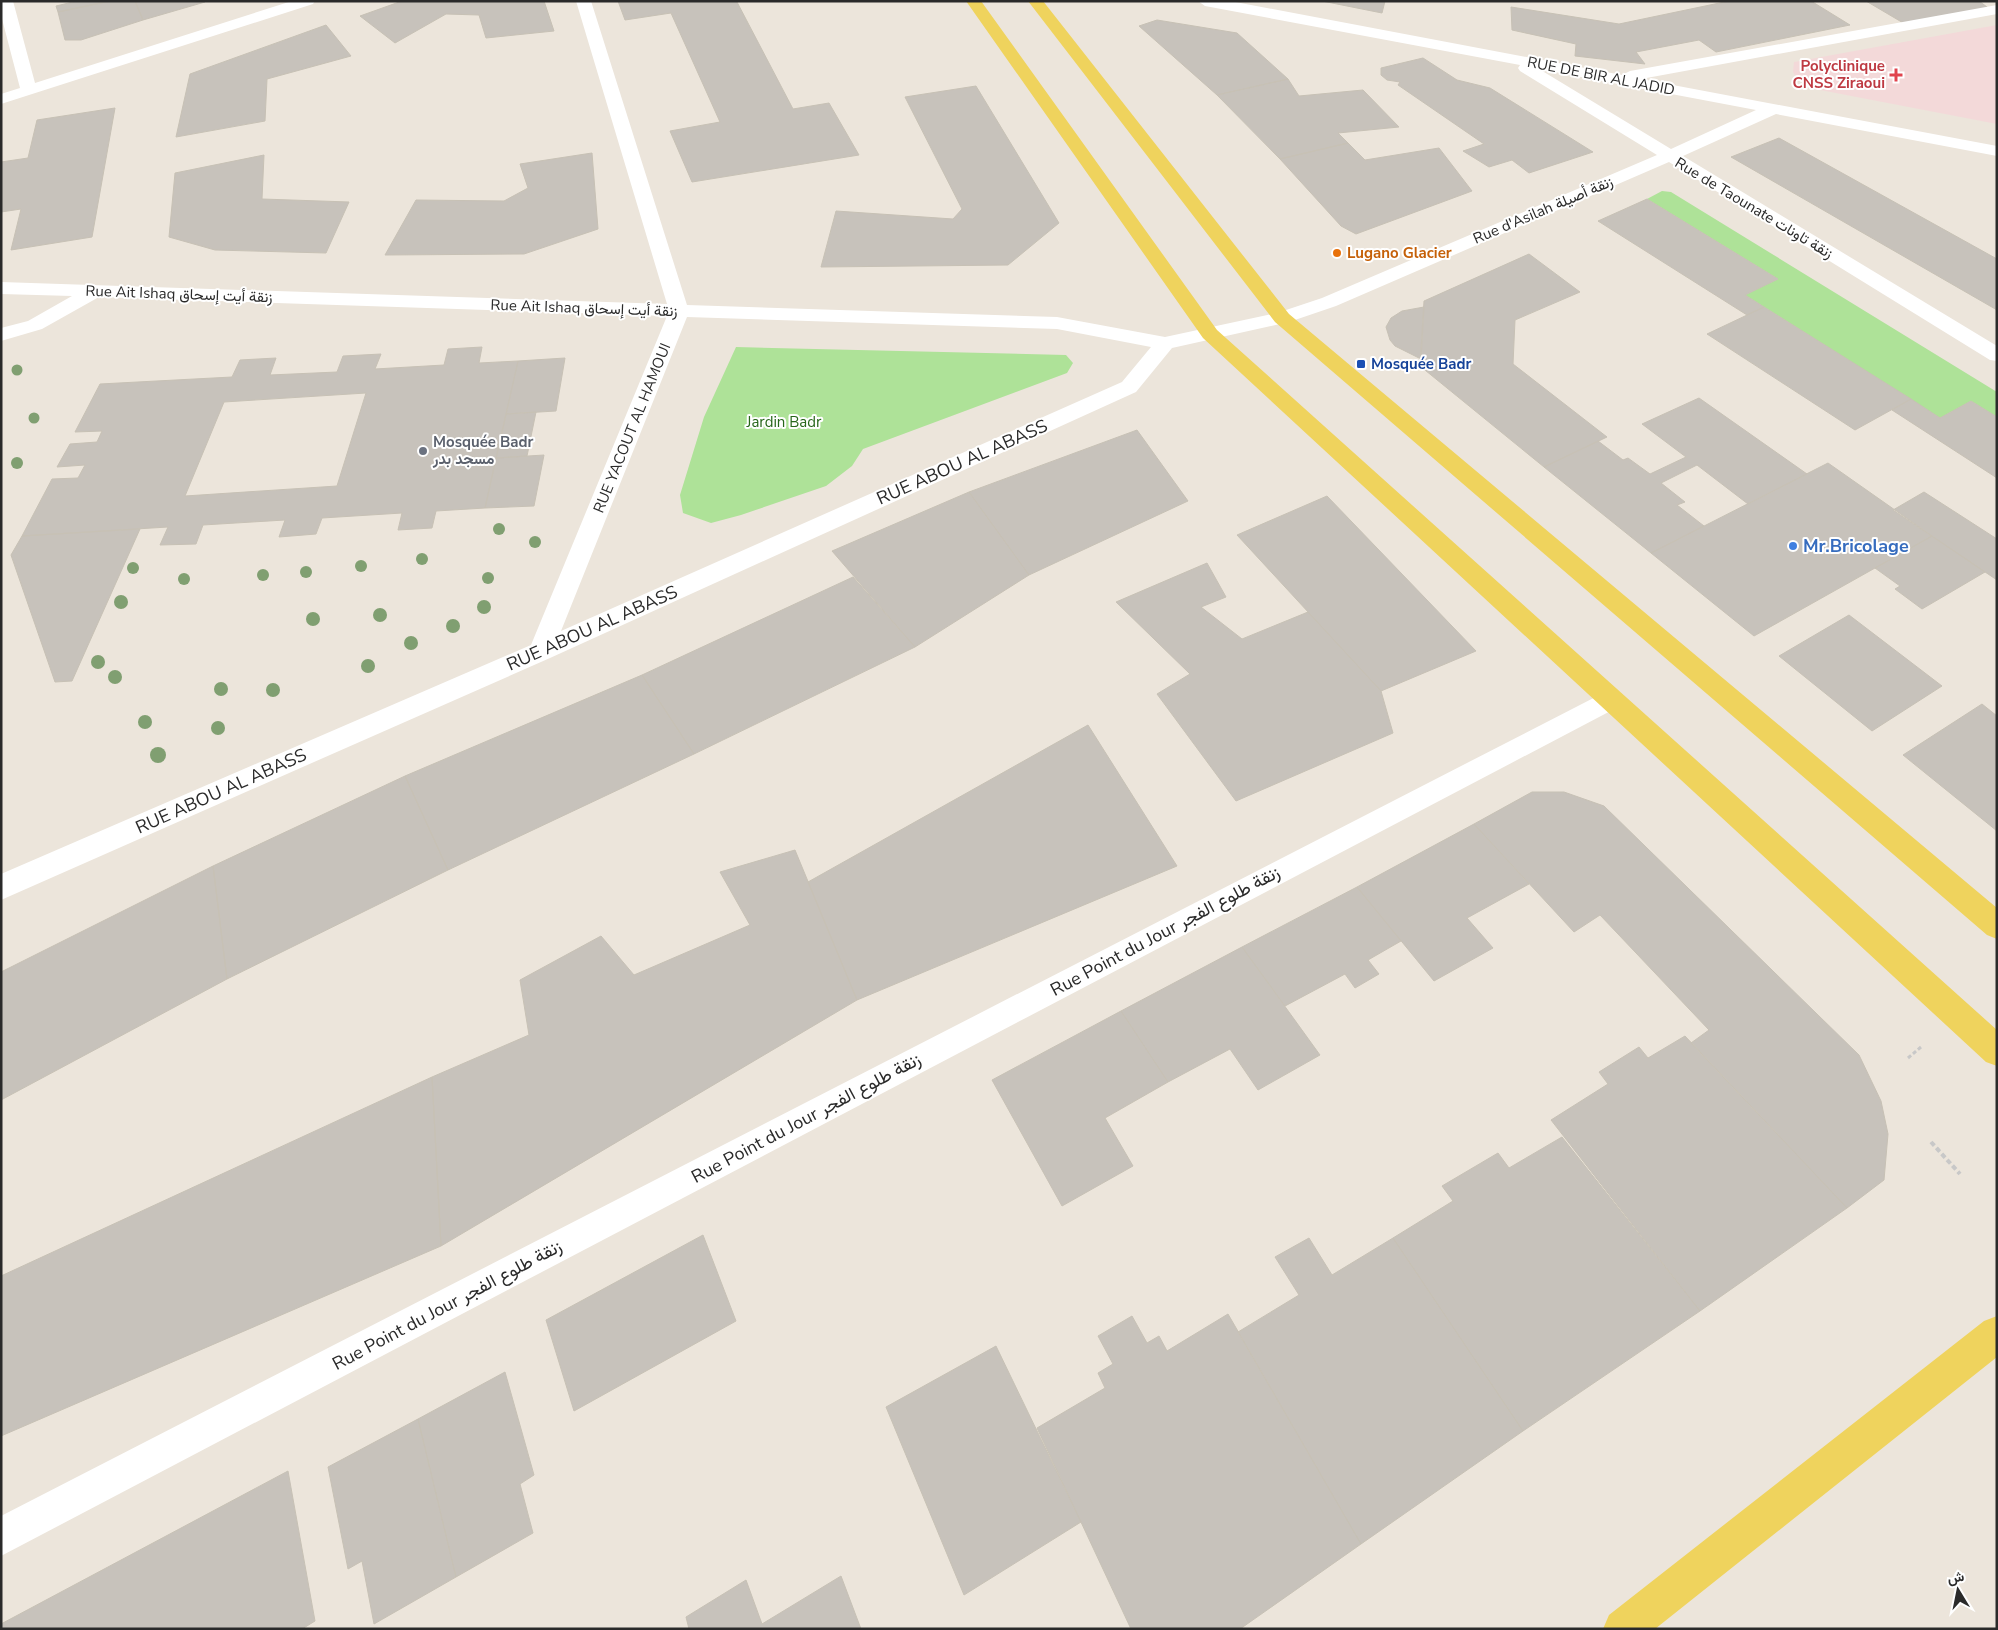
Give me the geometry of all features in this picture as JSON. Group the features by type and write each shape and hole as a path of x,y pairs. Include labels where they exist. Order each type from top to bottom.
{"main road":[{"path":"974,1 1210,334 1997,1051"},
{"path":"1035,1 1282,318 1997,926"},
{"path":"1623,1629 1997,1334"}],"street":[{"path":"5,1 29,90"},
{"path":"1,99 308,1"},
{"path":"583,1 679,312"},
{"name":"RUE DE BIR AL JADID","path":"1206,1 1997,151"},
{"path":"1614,79 1997,9"},
{"name":"Rue de Taounate زنقة تاونات","path":"1512,59 1997,355"},
{"name":"Rue d'Asilah زنقة أصيلة","path":"1166,343 1282,318 1329,302 1774,109"},
{"name":"Rue Ait Ishaq زنقة أيت إسحاق","path":"1,288 679,312 1057,323 1166,343"},
{"path":"1,335 35,325 95,292"},
{"name":"RUE YACOUT AL HAMOUI","path":"541,651 679,312"},
{"name":"RUE ABOU AL ABASS","path":"1,887 541,651 1129,387 1166,343"},
{"name":"Rue Point du Jour زنقة طلوع الفجر","path":"1,1537 1611,699"}],"path":[{"path":"1908,1058 1927,1041"},
{"path":"1931,1142 1960,1174"}],"shaded area":[{"name":"Polyclinique CNSS Ziraoui","path":"1997,25 1997,124 1815,89 1797,79 1793,72 1794,62"}],"green space":[{"path":"1662,191 1671,192 1997,392 1997,417 1971,401 1940,418 1745,295 1778,279 1647,199"},
{"name":"Jardin Badr","path":"736,347 1066,355 1073,363 1067,373 863,449 852,466 826,486 741,515 711,523 683,513 680,495 704,417"}],"building":[{"path":"77,1 110,1 58,12 56,6"},
{"path":"110,1 135,1 143,20 81,40 65,40 58,12"},
{"path":"135,1 204,1 205,2 143,20"},
{"path":"402,1 544,1 554,31 486,38 479,15 446,14 395,43 360,16"},
{"path":"618,1 739,1 737,2 793,109 829,103 859,155 692,182 670,131 720,122 671,13 625,20"},
{"path":"1322,1 1385,1 1382,13"},
{"path":"1729,1 1811,1 1850,25 1716,52 1699,40 1636,52 1645,64 1575,56 1576,44 1512,30 1511,7 1619,24"},
{"path":"1866,1 1979,1 1991,10 1905,24"},
{"path":"1157,20 1237,33 1288,79 1217,95 1139,26"},
{"path":"326,25 351,56 267,79 265,121 176,137 190,74"},
{"path":"1423,58 1457,80 1490,88 1593,152 1529,173 1512,160 1489,167 1463,151 1484,144 1398,85 1400,82 1387,80 1381,75 1381,68"},
{"path":"1288,79 1299,96 1363,90 1399,127 1338,133 1348,143 1280,159 1217,95"},
{"path":"976,86 1059,223 1008,265 821,267 836,211 953,219 962,209 905,97"},
{"path":"115,108 92,237 11,250 21,209 1,212 1,162 28,158 37,120"},
{"path":"1779,138 1997,259 1997,310 1731,157"},
{"path":"1348,143 1365,160 1439,148 1472,191 1356,234 1341,226 1280,159"},
{"path":"592,153 598,229 524,254 385,255 416,200 504,201 528,188 520,164"},
{"path":"264,155 262,199 349,202 326,253 215,250 169,237 175,173"},
{"path":"1647,199 1778,279 1745,295 1764,307 1747,315 1598,221"},
{"path":"1529,254 1580,292 1515,320 1513,364 1607,437 1544,467 1420,366 1424,301"},
{"path":"1424,307 1421,359 1395,346 1390,340 1386,327 1391,318 1402,311"},
{"path":"1764,307 1911,399 1855,430 1707,334"},
{"name":"Mosquée Badr مسجد بدر","path":"482,347 479,363 518,361 485,508 436,511 432,528 398,530 402,513 322,518 316,534 279,537 285,520 203,525 196,544 160,545 168,527 22,536 52,479 78,478 85,465 57,467 70,444 97,442 102,431 75,432 100,384 232,377 240,360 276,358 270,375 337,372 343,356 381,354 375,369 444,365 448,349","holes":["366,393 337,486 185,496 224,402"]},
{"path":"565,358 556,411 506,414 518,361"},
{"path":"1699,398 1807,474 1748,504 1697,465 1661,483 1685,502 1677,505 1704,526 1651,553 1544,467 1598,441 1623,460 1628,458 1650,474 1686,457 1642,424"},
{"path":"1911,399 1940,418 1971,401 1997,417 1997,478 1892,410"},
{"path":"536,412 527,456 496,458 506,414"},
{"path":"1137,430 1188,501 1029,575 969,492"},
{"path":"544,455 534,506 485,508 496,458"},
{"path":"1828,463 1932,536 1754,636 1651,553"},
{"path":"969,492 1029,575 915,647 832,551"},
{"path":"1924,492 1997,539 1997,580 1893,510"},
{"path":"1327,496 1476,651 1381,691 1237,535"},
{"path":"140,529 72,681 55,682 11,555 22,536"},
{"path":"1932,536 1985,572 1922,609 1895,589 1900,586 1875,568"},
{"path":"1207,563 1226,597 1201,607 1242,639 1308,612 1381,691 1393,733 1236,801 1157,694 1190,674 1116,602"},
{"path":"853,577 915,647 694,754 642,675"},
{"path":"1849,615 1942,686 1872,731 1779,656"},
{"path":"642,675 694,754 448,870 405,776"},
{"path":"1982,704 1997,716 1997,831 1903,755"},
{"path":"1088,725 1177,866 857,1000 808,882"},
{"path":"405,776 448,870 227,979 213,866"},
{"path":"1532,792 1564,792 1604,806 1859,1055 1881,1101 1888,1134 1884,1180 1847,1208 1691,1043 1709,1030 1600,915 1574,932 1474,824"},
{"path":"1474,824 1529,884 1467,918 1493,948 1434,981 1357,887"},
{"path":"795,850 857,1000 441,1246 432,1077 529,1035 520,980 601,936 634,975 750,925 720,872"},
{"path":"213,866 227,979 1,1100 1,972"},
{"path":"1357,887 1401,941 1368,960 1379,974 1355,988 1345,974 1285,1006 1242,947"},
{"path":"1242,947 1320,1055 1258,1090 1230,1049 1168,1082 1121,1011"},
{"path":"1121,1011 1168,1082 1105,1118 1133,1166 1062,1206 992,1080"},
{"path":"1685,1036 1847,1208 1700,1311 1551,1120 1608,1084 1599,1072 1639,1047 1648,1058"},
{"path":"432,1077 441,1246 1,1436 1,1276"},
{"path":"1562,1137 1700,1311 1523,1431 1393,1238 1453,1201 1442,1186 1498,1153 1509,1168"},
{"path":"703,1235 736,1321 574,1411 546,1320"},
{"path":"1309,1238 1332,1275 1393,1238 1523,1431 1361,1544 1238,1332 1299,1295 1275,1257"},
{"path":"1228,1314 1361,1544 1240,1629 1131,1629 1037,1428 1105,1388 1098,1373 1113,1364 1098,1336 1132,1316 1147,1343 1159,1336 1167,1351"},
{"path":"996,1346 1081,1522 964,1595 886,1407"},
{"path":"505,1372 534,1475 520,1484 533,1533 456,1577 418,1419"},
{"path":"418,1419 456,1577 374,1624 362,1561 348,1569 328,1467"},
{"path":"288,1471 315,1621 302,1629 1,1629 1,1624"},
{"path":"841,1576 861,1629 689,1629 686,1617 746,1580 762,1624"}],"place":[{"name":"Polyclinique CNSS Ziraoui","path":"1896,75"},
{"name":"Lugano Glacier","path":"1337,253"},
{"name":"Mosquée Badr","path":"1361,364"},
{"name":"Mosquée Badr مسجد بدر","path":"423,451"},
{"name":"Mr.Bricolage","path":"1793,546"}]}
